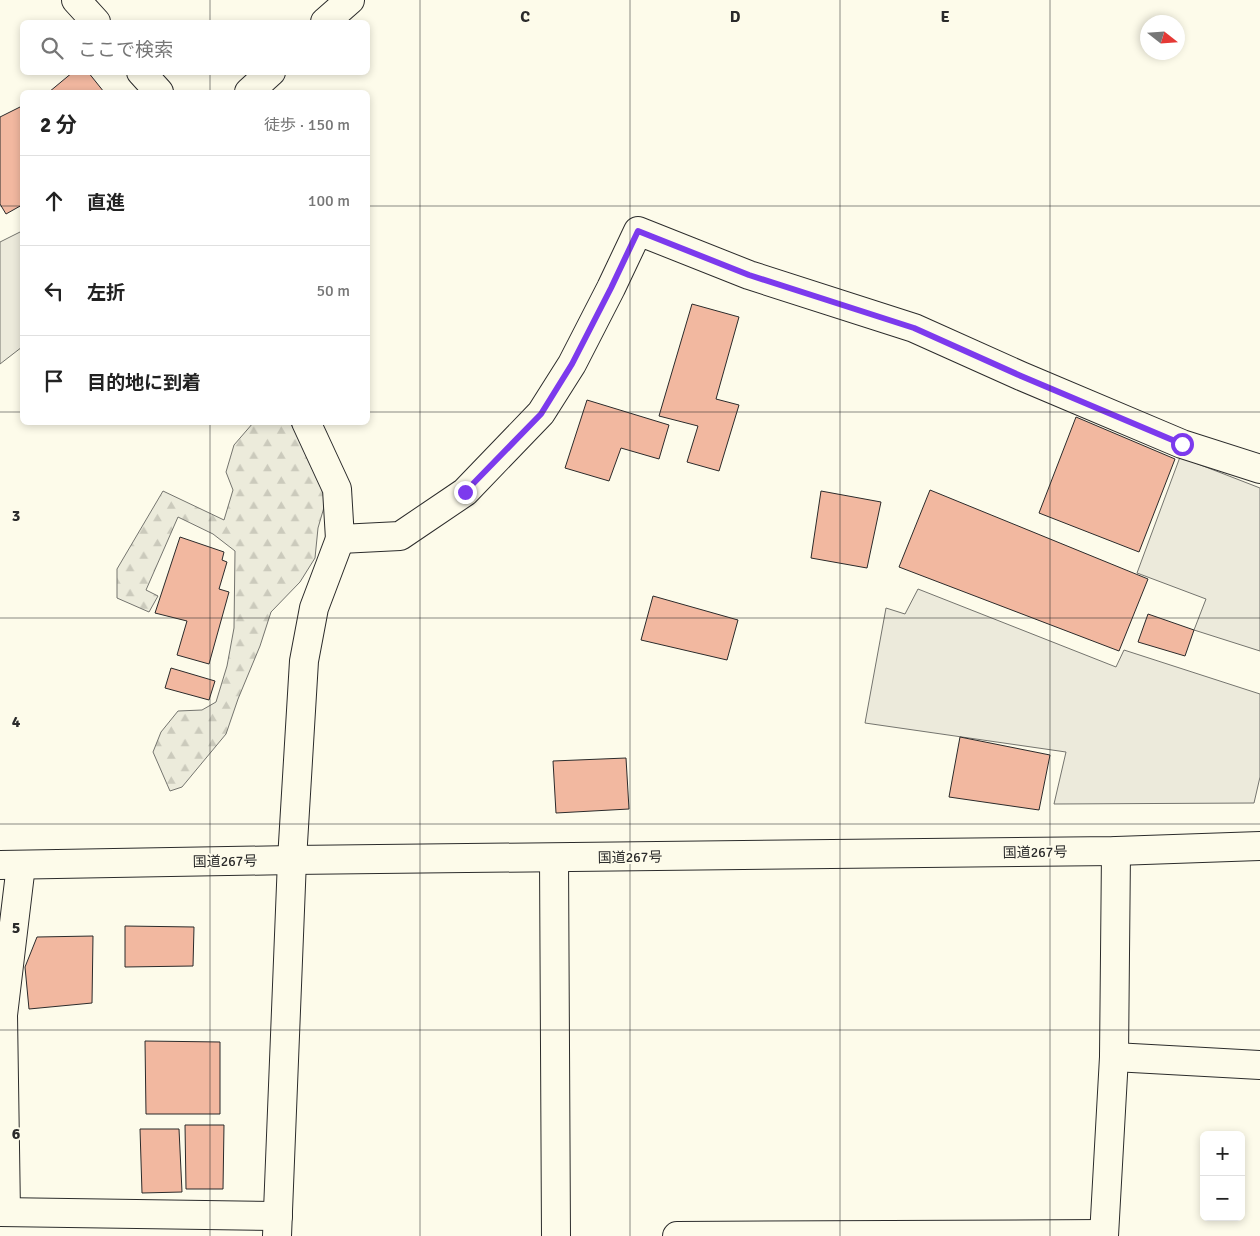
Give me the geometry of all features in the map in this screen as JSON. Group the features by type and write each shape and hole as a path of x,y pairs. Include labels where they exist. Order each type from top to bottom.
{"main road":[{"path":"76,0 94,20"},
{"path":"327,20 350,0"},
{"path":"144,75 157,90"},
{"path":"251,90 268,75"},
{"path":"340,539 400,536 465,492 541,414 572,364 638,231 749,275 914,328 1021,376 1182,444 1260,469"},
{"path":"11,865 3,1015 3,1212 277,1226 292,860 304,661 314,608 340,539 337,489 307,425"},
{"name":"国道267号","path":"11,865 1116,851 1260,846"},
{"path":"677,1236 1104,1235 1114,1057 1116,851"},
{"path":"554,858 556,1236"},
{"path":"1114,1057 1260,1065"}],"green space":[{"path":"251,425 291,425 304,445 327,497 318,528 315,558 300,582 271,612 226,734 182,787 170,791 153,752 161,732 178,711 202,710 216,702 227,666 234,628 235,551 213,534 178,517 146,590 158,596 149,612 117,598 117,569 163,491 224,520 233,490 226,472 234,445"}],"shaded area":[{"path":"20,232 20,349 0,364 0,242"},
{"path":"1180,457 1260,488 1260,651 1194,630 1206,599 1137,573"},
{"path":"918,589 1116,667 1124,650 1260,694 1260,777 1254,803 1054,804 1066,752 865,723 886,608 905,614"}],"building":[{"path":"69,75 90,75 102,90 51,90"},
{"path":"20,107 20,206 6,214 0,204 0,117"},
{"path":"692,304 739,317 716,399 739,405 719,471 687,462 698,426 659,416"},
{"path":"587,400 669,425 659,459 621,448 609,481 565,468"},
{"path":"1076,417 1175,459 1139,552 1039,513"},
{"path":"930,490 1148,579 1119,651 899,567"},
{"path":"821,491 881,502 867,568 811,558"},
{"path":"180,537 224,552 222,560 227,562 219,589 229,592 209,664 177,655 187,621 155,613"},
{"path":"653,596 738,620 727,660 641,640"},
{"path":"1148,614 1194,630 1185,656 1138,642"},
{"path":"171,668 215,681 209,700 165,688"},
{"path":"960,737 1050,755 1039,810 949,797"},
{"path":"626,758 629,809 556,813 553,761"},
{"path":"125,926 194,927 193,966 125,967"},
{"path":"93,936 92,1003 29,1009 25,967 37,937"},
{"path":"145,1041 220,1042 220,1114 146,1114"},
{"path":"185,1125 224,1125 223,1189 186,1189"},
{"path":"140,1129 179,1129 182,1192 142,1193"}],"route":[{"path":"465,492 541,414 572,364 638,231 749,275 914,328 1021,376 1182,444"}]}
